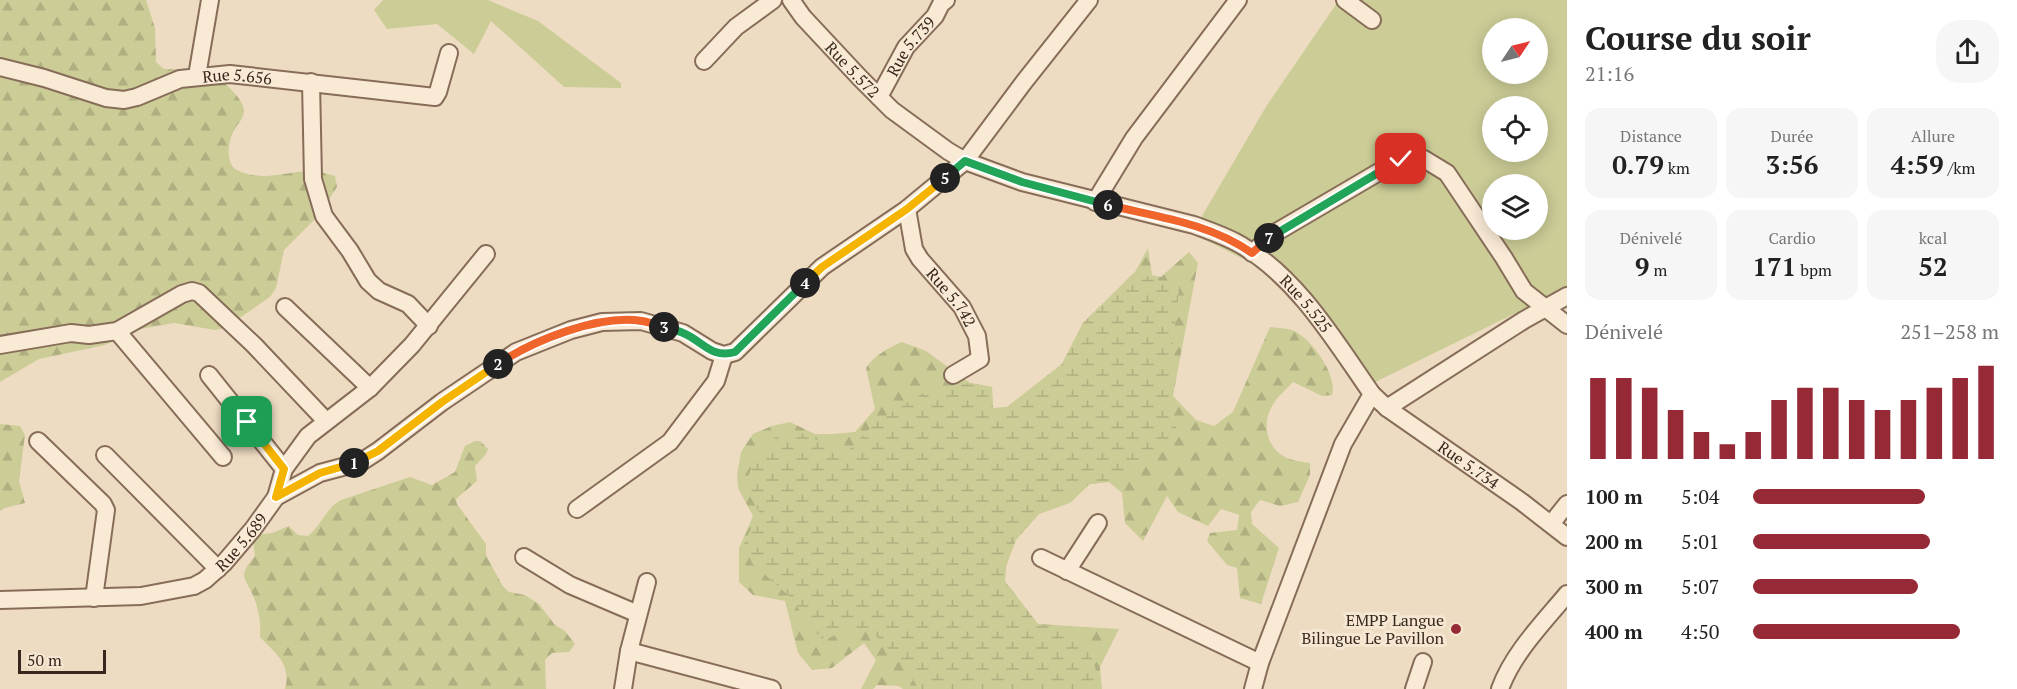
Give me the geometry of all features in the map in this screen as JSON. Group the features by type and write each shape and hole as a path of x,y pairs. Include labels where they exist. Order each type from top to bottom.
{"street":[{"path":"197,76 210,0"},
{"path":"704,61 736,27 773,0"},
{"name":"Rue 5.572","path":"791,0 803,17 879,97 892,110 921,131"},
{"name":"Rue 5.739","path":"879,97 906,47 935,16 941,4 946,0"},
{"path":"577,508 670,442 716,381 724,355 735,352 822,267 907,209 965,161 1089,0"},
{"path":"1095,201 1134,138 1238,0"},
{"path":"1345,0 1372,20"},
{"name":"Rue 5.656","path":"0,67 106,98 124,100 137,98 180,79 230,74 435,97 449,53"},
{"path":"311,82 313,179 324,216 350,251 368,281 379,291 408,304 429,326"},
{"name":"Rue 5.525","path":"921,131 965,161 1022,182 1194,225 1221,235 1252,253 1282,278 1311,309 1372,394"},
{"path":"1252,253 1275,233 1401,159 1424,159 1447,173 1524,291 1567,325"},
{"name":"Rue 5.742","path":"907,209 914,249 962,307 977,336 980,359 953,375"},
{"path":"276,497 284,469 308,436 370,388 429,326 486,254"},
{"path":"0,345 71,333 117,331 182,294 192,291 199,293 254,345 326,421"},
{"path":"1387,408 1567,296"},
{"path":"285,307 370,388"},
{"name":"Rue 5.689","path":"0,600 141,596 194,586 219,569 253,529 276,497 320,473 361,462 442,402 516,352 571,330 602,322 641,321 683,333 712,351 724,355"},
{"path":"117,331 223,457"},
{"path":"209,375 284,469"},
{"path":"1255,688 1260,663 1344,444 1372,394"},
{"name":"Rue 5.734","path":"1372,394 1387,408 1567,537"},
{"path":"38,441 103,504 106,510 94,598"},
{"path":"105,455 219,569"},
{"path":"1551,524 1567,504"},
{"path":"1067,571 1098,523"},
{"path":"524,557 570,585 638,614"},
{"path":"1041,558 1260,663"},
{"path":"623,689 629,651 647,582"},
{"path":"1500,689 1507,672 1567,594"},
{"path":"629,651 772,689"},
{"path":"1414,689 1423,662"}],"green space":[{"path":"0,0 146,0 155,28 156,62 164,69 194,71 212,76 228,86 242,103 243,116 234,130 229,147 229,159 234,168 257,176 312,171 335,176 337,187 319,215 284,250 276,288 270,297 225,328 215,330 174,323 135,330 105,345 39,359 0,382"},
{"path":"383,0 488,0 538,21 621,83 621,88 564,87 491,21 474,54 437,24 387,29 374,10"},
{"path":"1339,0 1567,0 1567,288 1363,388 1323,328 1263,269 1192,233 1267,105"},
{"path":"1148,248 1152,275 1161,277 1189,252 1198,263 1173,396 1196,420 1214,426 1233,412 1270,327 1289,329 1301,335 1316,350 1331,378 1332,395 1322,396 1293,382 1276,400 1267,418 1267,434 1274,448 1287,458 1310,463 1310,475 1298,502 1280,506 1260,500 1251,512 1252,524 1279,548 1261,604 1240,598 1237,568 1227,565 1207,541 1210,533 1237,530 1239,515 1221,509 1208,526 1178,512 1167,496 1143,541 1125,523 1122,493 1109,482 1090,484 1070,503 1039,514 1016,539 1006,566 1005,581 1038,624 1119,629 1100,667 1102,689 903,689 899,686 877,685 873,689 861,689 876,660 864,643 832,668 812,670 798,653 785,601 753,595 739,582 739,548 753,516 738,488 737,475 741,452 753,434 790,422 815,434 855,432 875,409 866,368 877,356 902,342 926,351 970,383 992,387 993,408 1007,407 1062,364 1083,323 1135,272"},
{"path":"1135,272 1179,288 1168,391 1177,431 1175,437 1135,473 1109,482 1090,484 1039,514 1016,540 1006,566 1005,582 1038,624 1076,634 1082,642 1096,670 1094,679 1087,689 919,689 893,654 868,630 852,629 824,640 817,634 789,596 752,563 744,543 759,512 749,493 748,478 755,461 768,444 790,428 850,454 849,450 878,420 929,390 970,383 992,387 993,409 1007,407 1062,364 1083,323"},
{"path":"0,424 20,426 25,435 19,481 25,503 0,511"},
{"path":"480,441 488,449 475,466 477,481 456,499 457,504 486,544 486,555 502,585 509,592 525,595 539,604 555,625 565,631 575,644 569,652 552,653 545,660 546,689 285,689 287,680 284,666 260,637 257,607 244,577 249,563 255,556 253,539 256,535 272,533 289,526 298,535 308,536 331,508 341,500 410,477 432,485 455,472 465,446"}],"place":[{"name":"EMPP Langue Bilingue Le Pavillon","path":"1456,629"}],"route":[{"path":"247,422 284,469 276,497 320,473 361,462 442,402 516,352 571,330 602,322 641,321 683,333 712,351 724,355 735,352 822,267 907,209 965,161 1022,182 1110,206 1158,215 1194,225 1221,235 1252,253 1275,233 1401,159"}]}
